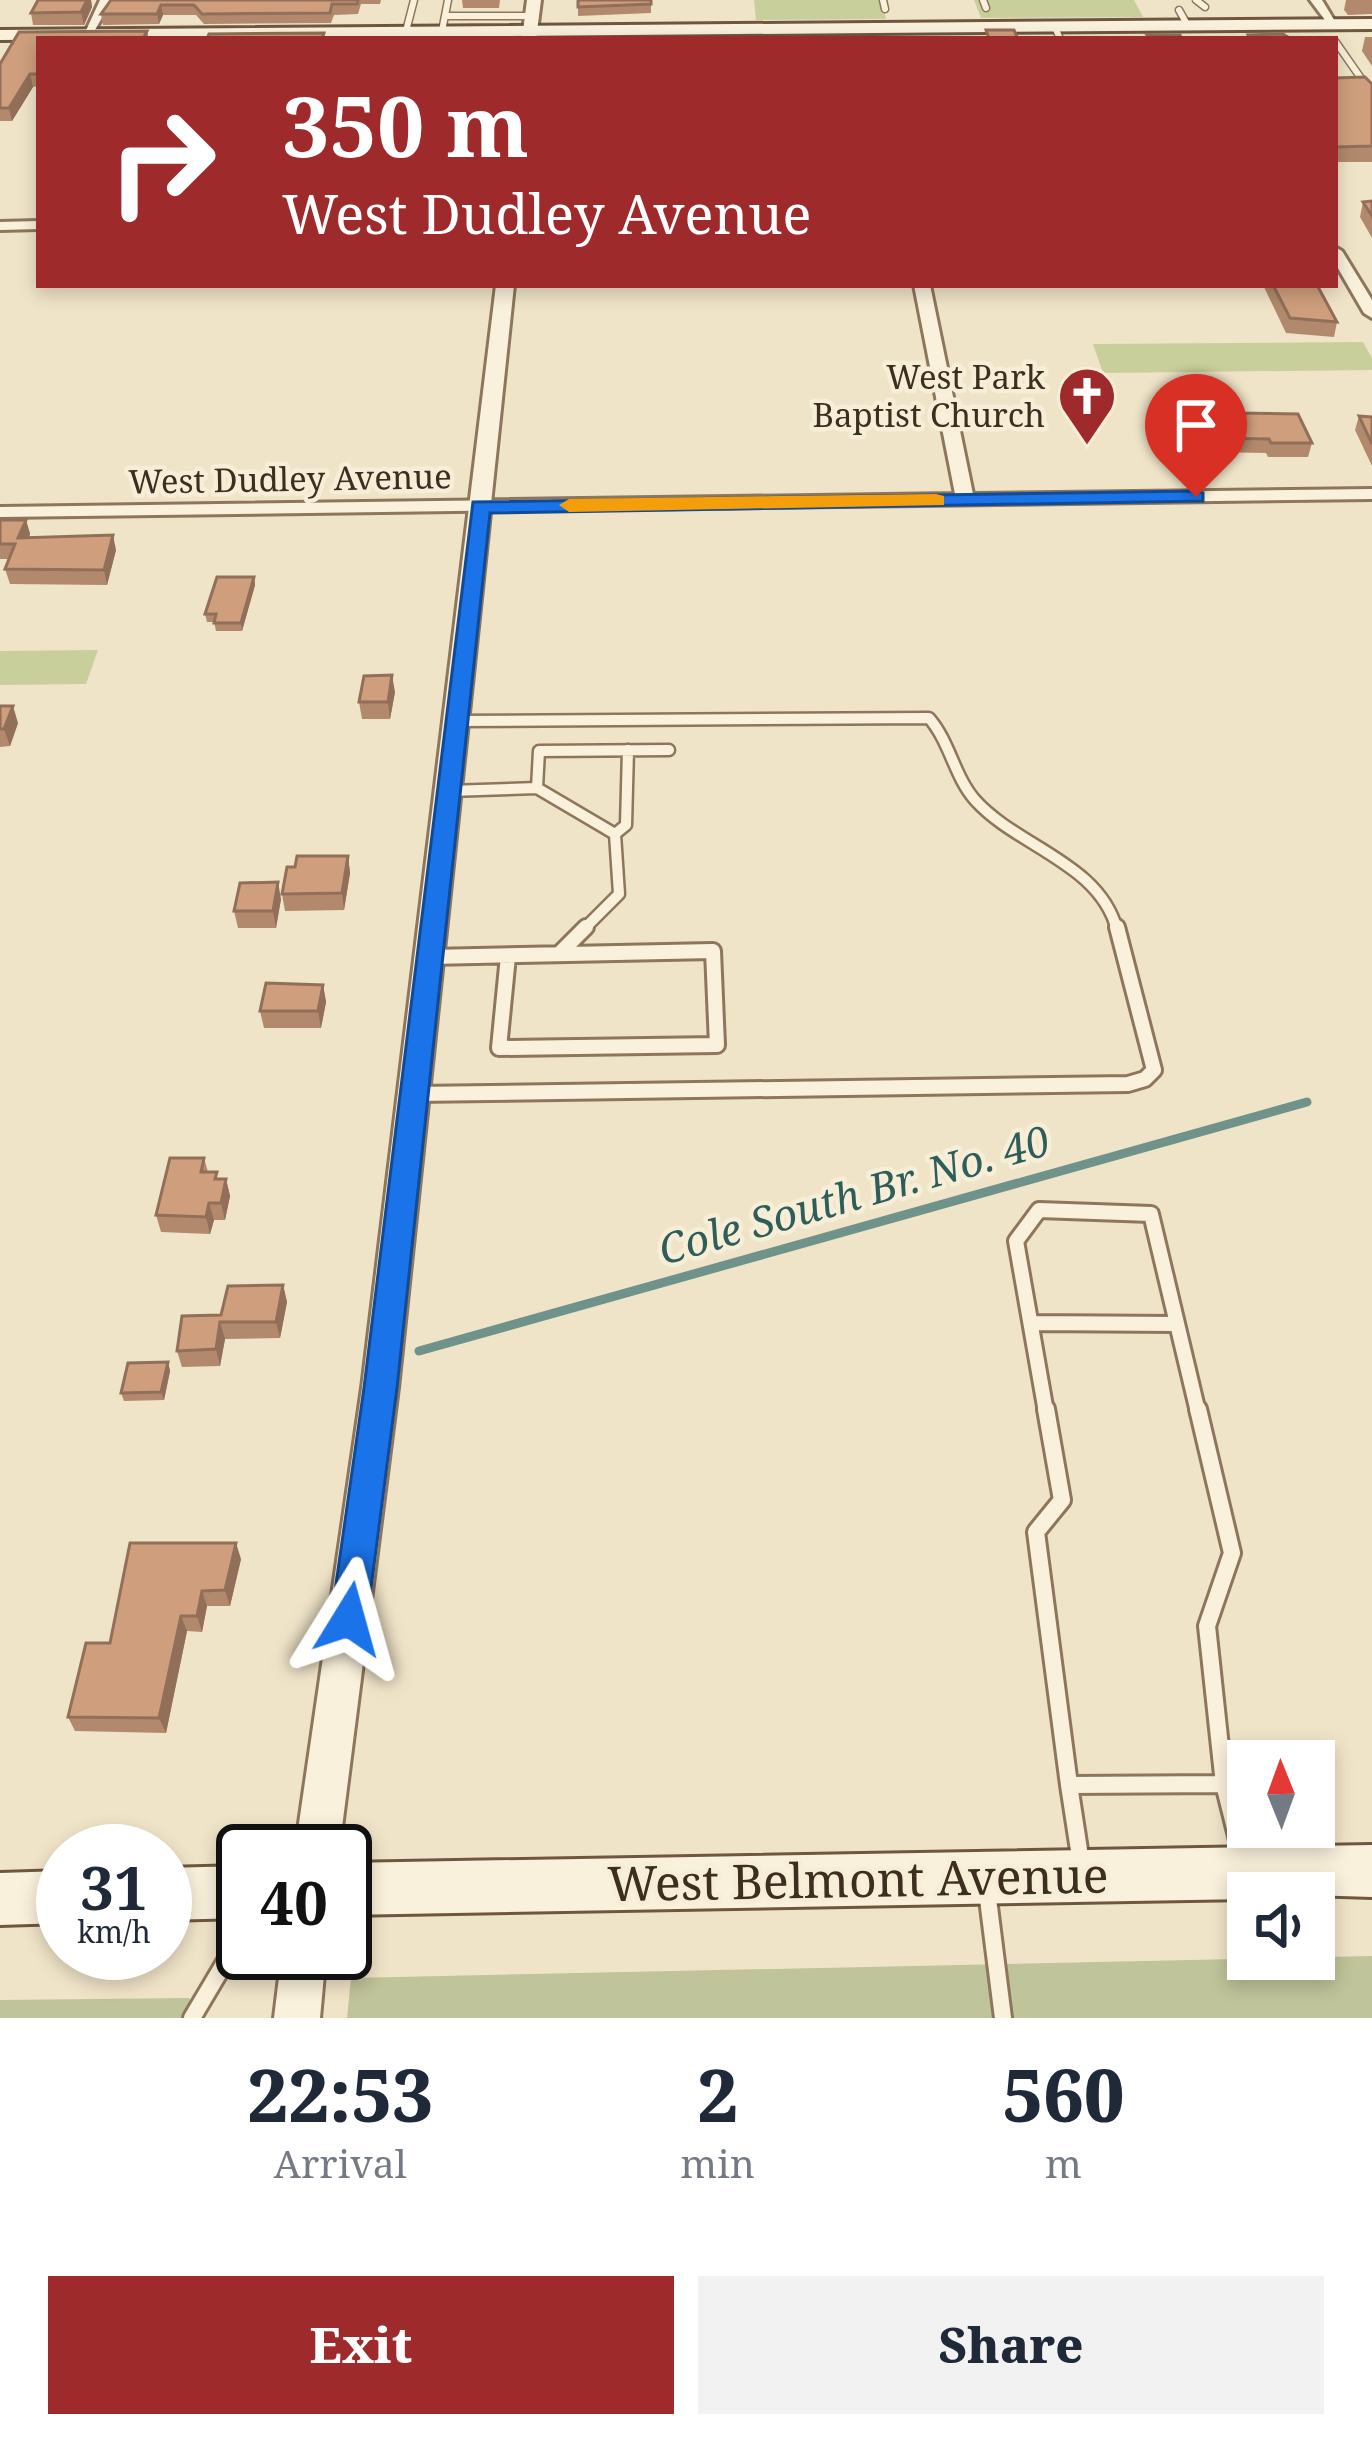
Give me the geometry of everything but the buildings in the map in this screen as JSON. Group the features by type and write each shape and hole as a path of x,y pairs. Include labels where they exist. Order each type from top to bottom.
{"main road":[{"path":"0,34 406,31 443,24 531,21 611,30 1057,33 1103,32 1190,16 1335,35 1372,25"},
{"name":"West Belmont Avenue","path":"1309,1872 1372,1871"},
{"name":"West Belmont Avenue","path":"372,1889 1227,1873"},
{"path":"0,1899 36,1898"}],"street":[{"path":"87,34 106,0"},
{"path":"1316,0 1335,35"},
{"path":"0,226 36,225"},
{"path":"1338,256 1372,313"},
{"path":"321,1824 380,1388 505,288"},
{"path":"923,288 965,500"},
{"name":"West Dudley Avenue","path":"0,512 1372,494"},
{"path":"296,2018 301,1980"}],"lane":[{"path":"406,31 414,0"},
{"path":"443,24 448,0"},
{"path":"1190,16 1196,0"},
{"path":"1338,40 1351,63 1368,79 1372,94"},
{"path":"1351,63 1372,63"},
{"path":"414,1094 1128,1084 1154,1070 1113,913 1101,893 1079,871 976,801 929,718 456,721"},
{"path":"615,834 626,826 628,750"},
{"path":"537,788 539,751 669,750"},
{"path":"448,790 537,788 615,834"},
{"path":"560,954 619,894 615,834"},
{"path":"429,958 560,954 712,951 717,1045 499,1048 508,956"},
{"path":"1083,1876 1036,1532 1062,1500 1016,1241 1039,1210 1150,1214 1232,1553 1207,1626 1224,1784 1246,1872"},
{"path":"1032,1323 1178,1324"},
{"path":"1069,1785 1224,1784"},
{"path":"985,1878 1004,2018"},
{"path":"192,2018 216,1978"}],"green space":[{"path":"754,0 881,0 886,19 756,20"},
{"path":"974,0 1134,0 1143,17 981,18"},
{"path":"1363,342 1372,358 1372,370 1103,373 1093,344"},
{"path":"98,650 86,684 0,685 0,651"},
{"path":"1372,1956 1372,2018 347,2018 351,1980 372,1978 1227,1959 1227,1980 1335,1980 1335,1957"},
{"path":"189,1998 201,2018 0,2018 0,2000"}],"waterway":[{"name":"Cole South Br. No. 40","path":"419,1351 1307,1102"}],"slow traffic":[{"path":"569,505 936,500"}],"place":[{"name":"West Park Baptist Church","path":"1087,447"}],"route":[{"path":"349,1619 481,507 1196,497"}]}
